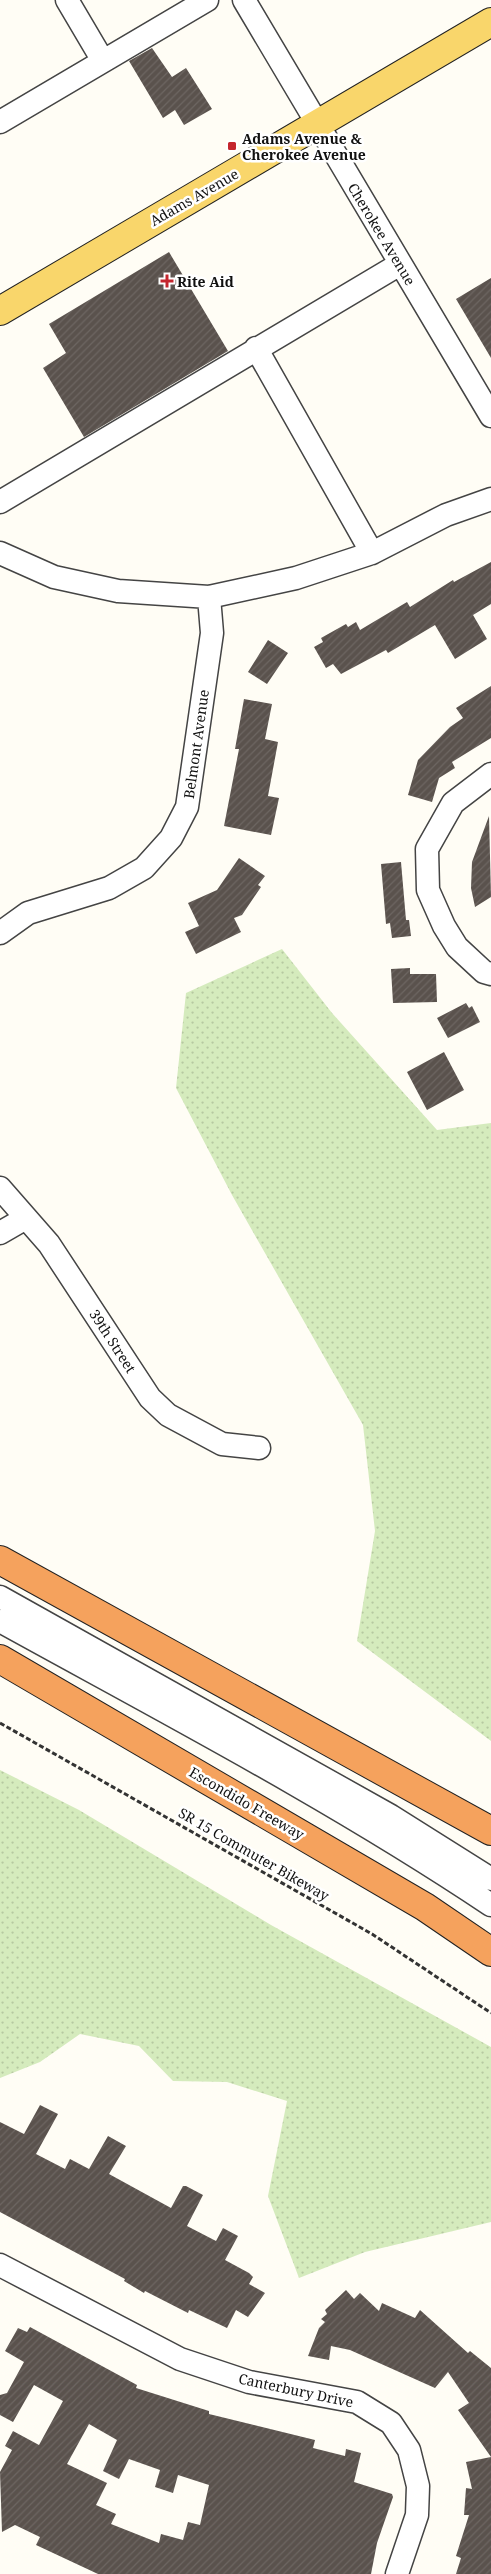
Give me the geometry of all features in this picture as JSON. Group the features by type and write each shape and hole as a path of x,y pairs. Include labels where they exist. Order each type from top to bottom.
{"highway":[{"path":"0,1560 491,1831"},
{"name":"Escondido Freeway","path":"0,1659 425,1907 491,1952"}],"main road":[{"name":"Adams Avenue","path":"0,311 491,22"}],"street":[{"path":"67,0 103,60"},
{"path":"0,122 207,0"},
{"name":"Cherokee Avenue","path":"244,0 316,126 491,416"},
{"path":"0,502 400,264"},
{"path":"256,348 372,553"},
{"path":"0,553 54,577 118,591 209,597 296,578 372,553 446,515 491,499"},
{"name":"Belmont Avenue","path":"0,933 28,913 109,888 144,868 171,838 186,807 188,797 212,634 209,597"},
{"path":"491,774 453,803 427,849 428,890 444,926 457,947 484,972 491,974"},
{"name":"39th Street","path":"0,1188 49,1244 150,1398 168,1415 222,1444 259,1448"},
{"path":"0,1233 26,1218"},
{"path":"0,1597 391,1816 491,1879"},
{"path":"0,1621 265,1768 433,1866 491,1905"},
{"name":"Canterbury Drive","path":"0,2265 180,2359 248,2382 357,2402 391,2423 409,2450 418,2486 417,2515 397,2574"}],"path":[{"name":"SR 15 Commuter Bikeway","path":"0,1723 372,1934 491,2012"}],"green space":[{"path":"282,949 332,1013 437,1130 491,1123 491,1741 357,1641 375,1531 363,1425 232,1195 176,1088 186,993"},
{"path":"0,1770 79,1810 271,1925 491,2047 491,2222 365,2252 299,2278 268,2196 287,2101 227,2082 173,2081 139,2046 80,2034 40,2062 0,2078"}],"building":[{"path":"152,48 172,77 186,68 212,109 184,125 175,110 163,118 129,61"},
{"name":"Rite Aid","path":"169,252 228,351 84,437 43,368 66,353 49,324"},
{"path":"491,278 491,358 456,299"},
{"path":"491,562 491,604 473,615 487,639 455,659 435,625 388,653 386,650 341,674 333,664 326,668 314,647 323,642 321,638 346,624 348,627 356,622 360,630 407,602 410,607 453,580 454,582"},
{"path":"268,640 288,653 267,684 248,672"},
{"path":"491,686 491,738 452,762 455,768 439,778 432,802 408,795 418,760 450,727 463,718 456,708"},
{"path":"244,699 272,704 265,739 278,742 268,796 279,798 271,835 224,826 239,749 235,749"},
{"path":"489,816 491,897 475,907 471,888 472,862"},
{"path":"239,858 265,876 258,885 261,887 242,915 234,918 241,932 196,954 185,932 199,926 188,903 217,890"},
{"path":"401,862 406,920 409,920 411,936 392,938 390,923 386,924 381,864"},
{"path":"410,968 410,974 436,974 437,1002 393,1003 391,969"},
{"path":"466,1003 469,1008 472,1006 480,1022 448,1038 437,1018"},
{"path":"444,1052 464,1090 427,1110 407,1072"},
{"path":"40,2105 58,2114 36,2154 65,2169 70,2159 89,2169 108,2136 126,2146 109,2174 171,2208 183,2186 203,2195 187,2226 216,2241 223,2228 238,2236 225,2260 249,2273 253,2277 249,2284 265,2293 248,2317 236,2310 227,2328 189,2310 188,2313 145,2291 144,2293 124,2281 125,2279 0,2212 0,2122 24,2134"},
{"path":"346,2290 354,2299 360,2293 379,2311 382,2303 415,2318 420,2310 468,2353 470,2351 491,2368 491,2457 458,2410 469,2403 448,2372 435,2388 350,2350 331,2346 329,2360 308,2356 319,2328 325,2322 321,2319 327,2314 325,2310"},
{"path":"30,2327 137,2385 136,2388 209,2411 209,2414 315,2440 313,2448 345,2456 346,2449 361,2453 354,2482 392,2494 393,2497 377,2543 371,2574 98,2574 36,2545 40,2537 15,2525 2,2532 0,2472 12,2450 5,2446 13,2431 39,2445 63,2401 34,2385 13,2422 0,2415 0,2395 7,2393 24,2362 5,2351 18,2328 27,2332","holes":["89,2424 117,2440 103,2471 119,2479 129,2459 160,2470 155,2487 173,2493 178,2475 209,2485 200,2525 188,2522 183,2540 161,2534 159,2543 111,2524 116,2514 96,2505 107,2483 67,2464"]},
{"path":"491,2457 491,2574 456,2574 461,2558 456,2556 469,2515 464,2515 466,2488 472,2489 466,2462"}],"place":[{"name":"Adams Avenue & Cherokee Avenue","path":"232,146"},
{"name":"Rite Aid","path":"167,281"}]}
